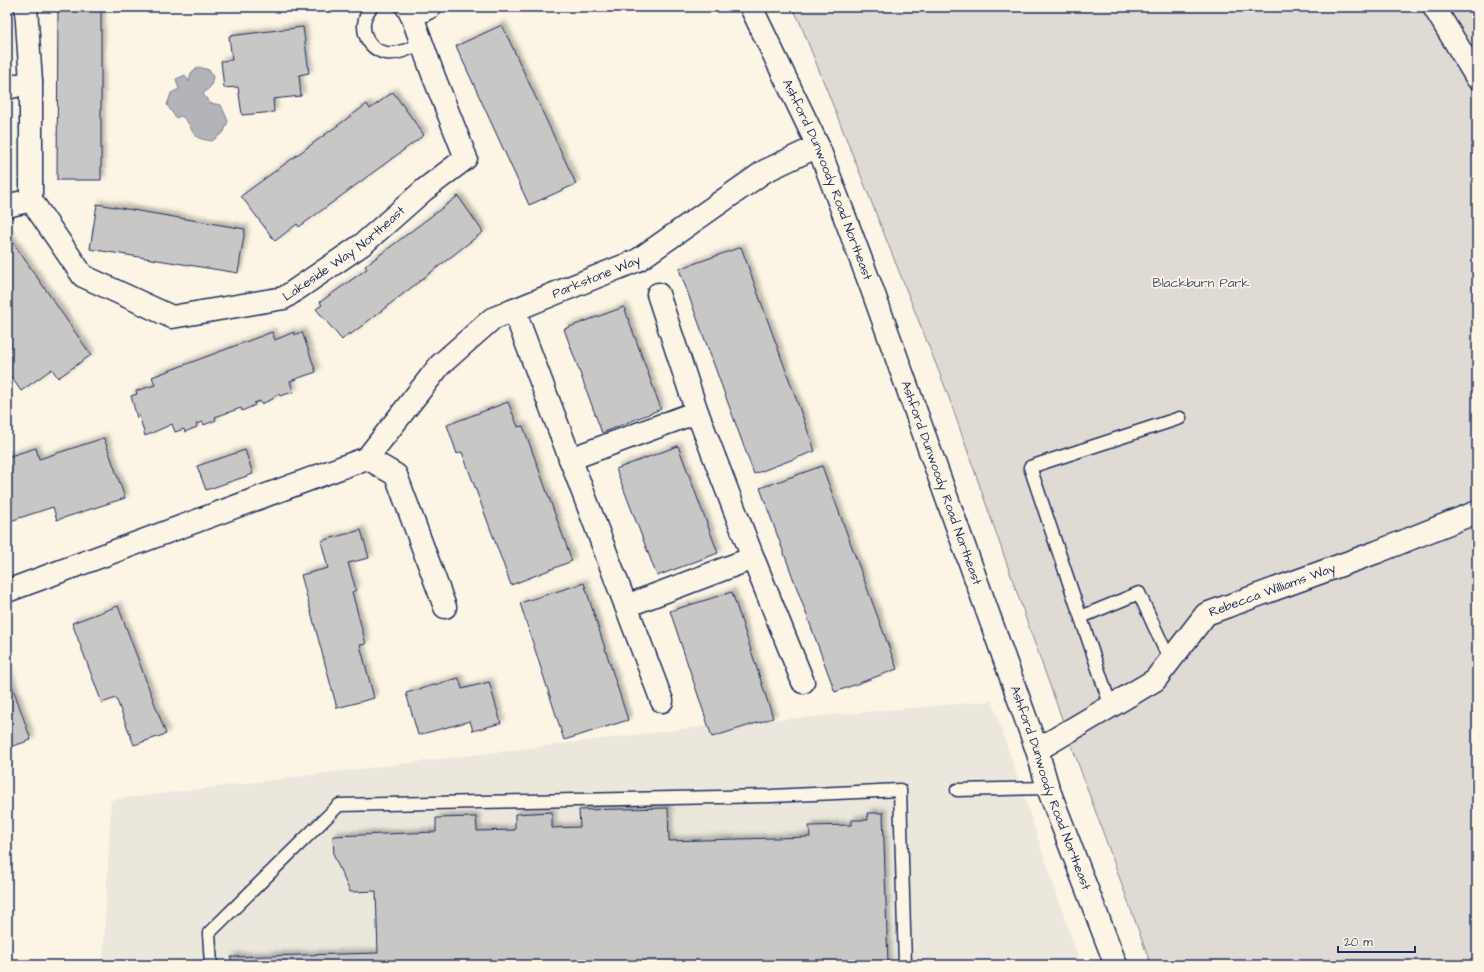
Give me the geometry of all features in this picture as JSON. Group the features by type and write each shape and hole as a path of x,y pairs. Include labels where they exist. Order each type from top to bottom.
{"street":[{"path":"7,206 31,200 31,82 26,7"},
{"name":"Ashford Dunwoody Road Northeast","path":"751,7 818,146 872,289 1037,750 1048,788 1116,965"},
{"path":"1434,7 1477,78"},
{"name":"Lakeside Way Northeast","path":"31,200 83,276 172,317 284,298 363,244 424,190 466,158 421,43 416,10"},
{"path":"7,88 31,82"},
{"name":"Parkstone Way","path":"368,458 440,364 492,319 638,260 765,171 818,146"},
{"path":"658,294 697,412 802,682"},
{"path":"514,310 662,701"},
{"path":"570,459 697,412"},
{"path":"7,591 368,458 396,475 445,607"},
{"name":"Rebecca Williams Way","path":"1037,750 1112,707 1155,680 1206,614 1377,552 1477,512"},
{"path":"626,606 753,558"}],"lane":[{"path":"372,7 367,12 364,25 366,40 373,48 386,53 398,52 421,43"},
{"path":"1112,707 1030,468 1180,418"},
{"path":"1081,617 1139,593 1170,661"},
{"path":"957,790 1048,788"},
{"path":"211,965 209,933 339,805 771,796 900,790 905,965"}],"shaded area":[{"path":"199,67 209,70 213,77 211,86 203,94 210,103 221,105 228,121 224,132 212,141 196,136 185,119 181,116 176,118 167,105 171,93 179,89 176,79 185,75 189,82 191,73"},
{"path":"992,701 1081,965 103,965 111,800 707,726"}],"green space":[{"name":"Blackburn Park","path":"792,7 1477,7 1477,965 1151,965 1031,633 947,392 799,20"}],"building":[{"path":"58,7 101,7 101,180 57,180"},
{"path":"502,25 576,184 529,205 456,46"},
{"path":"303,27 309,73 299,75 301,96 273,99 274,112 242,115 238,87 224,88 221,61 232,60 229,36"},
{"path":"393,92 424,135 299,227 297,224 275,241 241,196 367,104 370,109"},
{"path":"458,196 483,232 350,335 349,333 342,340 316,309 322,305 320,302 367,269 365,266"},
{"path":"97,204 245,229 238,273 90,249"},
{"path":"7,234 91,355 58,378 52,369 21,391 7,371"},
{"path":"741,247 815,451 754,474 679,269"},
{"path":"624,307 661,409 602,433 564,329"},
{"path":"272,332 275,340 294,332 294,335 302,332 316,372 290,381 293,392 280,396 279,394 273,397 273,399 261,404 260,401 254,403 255,405 242,411 241,408 215,417 216,420 204,425 203,422 196,424 197,427 185,432 184,429 175,432 172,424 145,436 139,415 137,418 131,396 137,394 136,391 155,385 152,377"},
{"path":"508,402 518,427 523,426 572,561 511,585 462,452 457,454 447,425"},
{"path":"104,438 125,498 57,520 53,507 7,522 7,457 36,448 39,459"},
{"path":"678,446 718,553 657,576 616,469"},
{"path":"245,450 253,474 206,490 197,466"},
{"path":"822,466 897,669 835,692 760,488"},
{"path":"361,530 369,558 348,563 356,590 352,592 366,644 360,645 374,698 337,708 301,575 328,568 321,541"},
{"path":"584,583 628,720 564,740 520,603"},
{"path":"732,592 773,718 712,737 670,611"},
{"path":"118,606 166,734 134,745 116,698 102,703 72,623"},
{"path":"7,671 31,740 7,748"},
{"path":"459,678 462,689 489,682 501,723 473,731 470,721 418,735 406,693"},
{"path":"668,808 669,841 810,837 809,826 852,825 852,820 868,820 867,813 883,813 888,965 231,965 231,957 378,953 376,891 350,892 334,856 333,836 436,832 436,818 476,817 477,831 515,830 515,814 552,812 552,828 580,827 579,810"}]}
